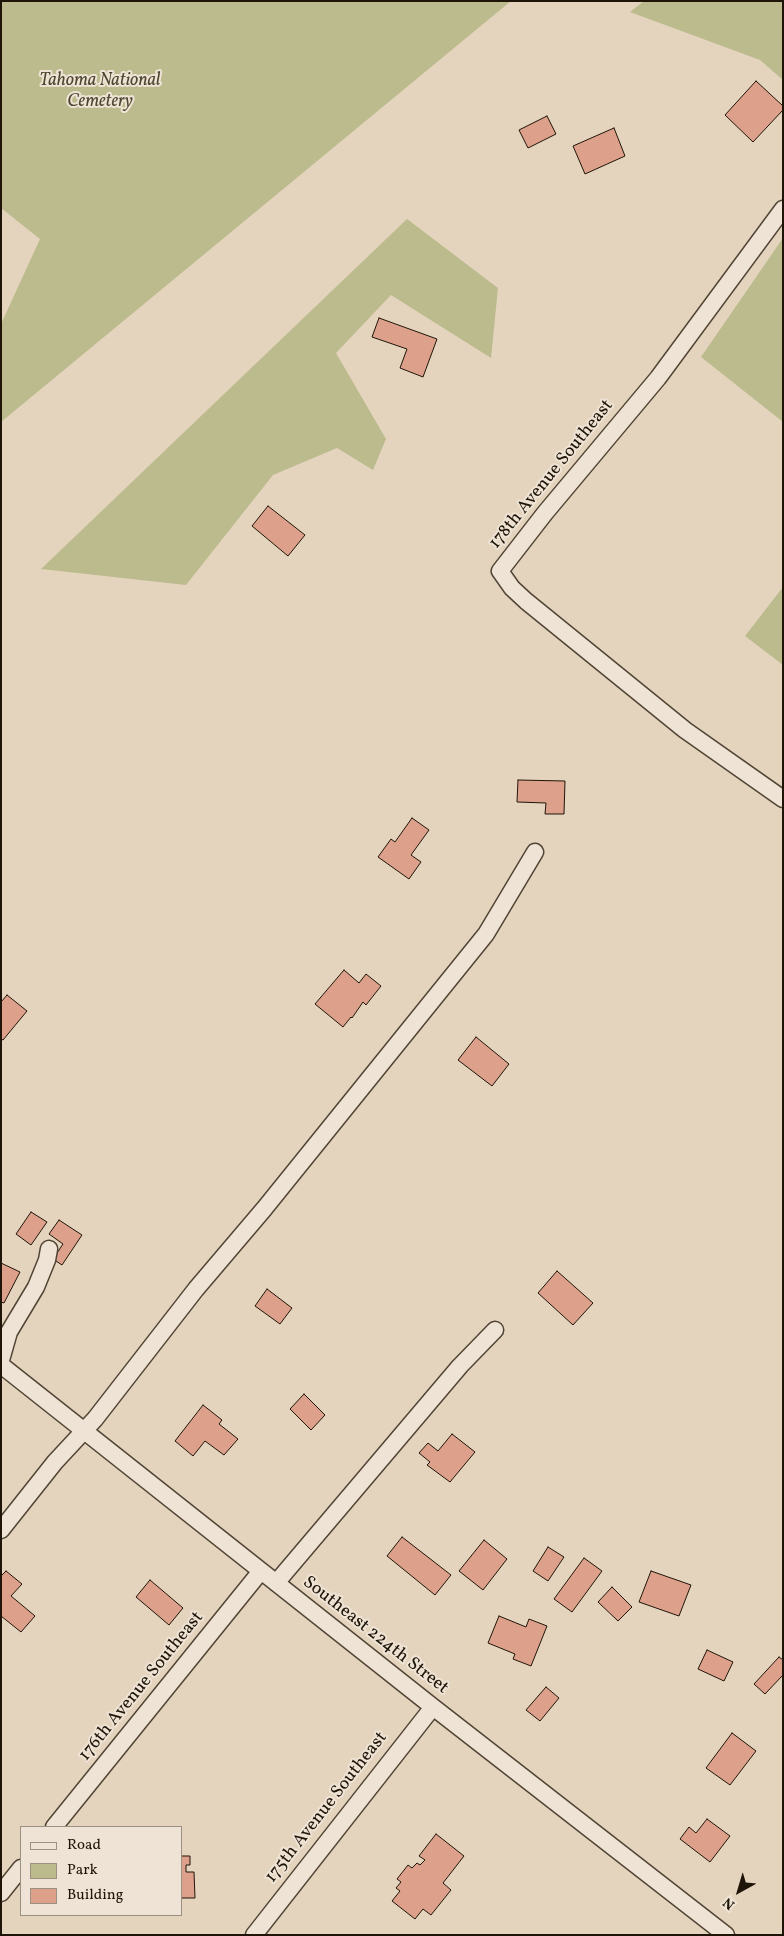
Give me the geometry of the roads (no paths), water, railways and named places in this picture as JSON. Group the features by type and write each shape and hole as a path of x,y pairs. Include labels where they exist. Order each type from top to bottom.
{"street":[{"name":"178th Avenue Southeast","path":"783,209 658,378 500,570 512,588 526,601 685,730 783,799"},
{"path":"1,1530 55,1462 95,1419 196,1288 270,1202 480,942 535,852"},
{"path":"1,1360 9,1332 36,1287 47,1260 49,1249"},
{"path":"276,1583 460,1366 495,1330"},
{"name":"Southeast 224th Street","path":"1,1365 432,1707 726,1935"},
{"name":"176th Avenue Southeast","path":"55,1826 261,1571"},
{"name":"175th Avenue Southeast","path":"254,1935 432,1707"},
{"path":"1,1893 20,1869"}],"park label":[{"name":"Tahoma National Cemetery","path":"100,92"}]}
